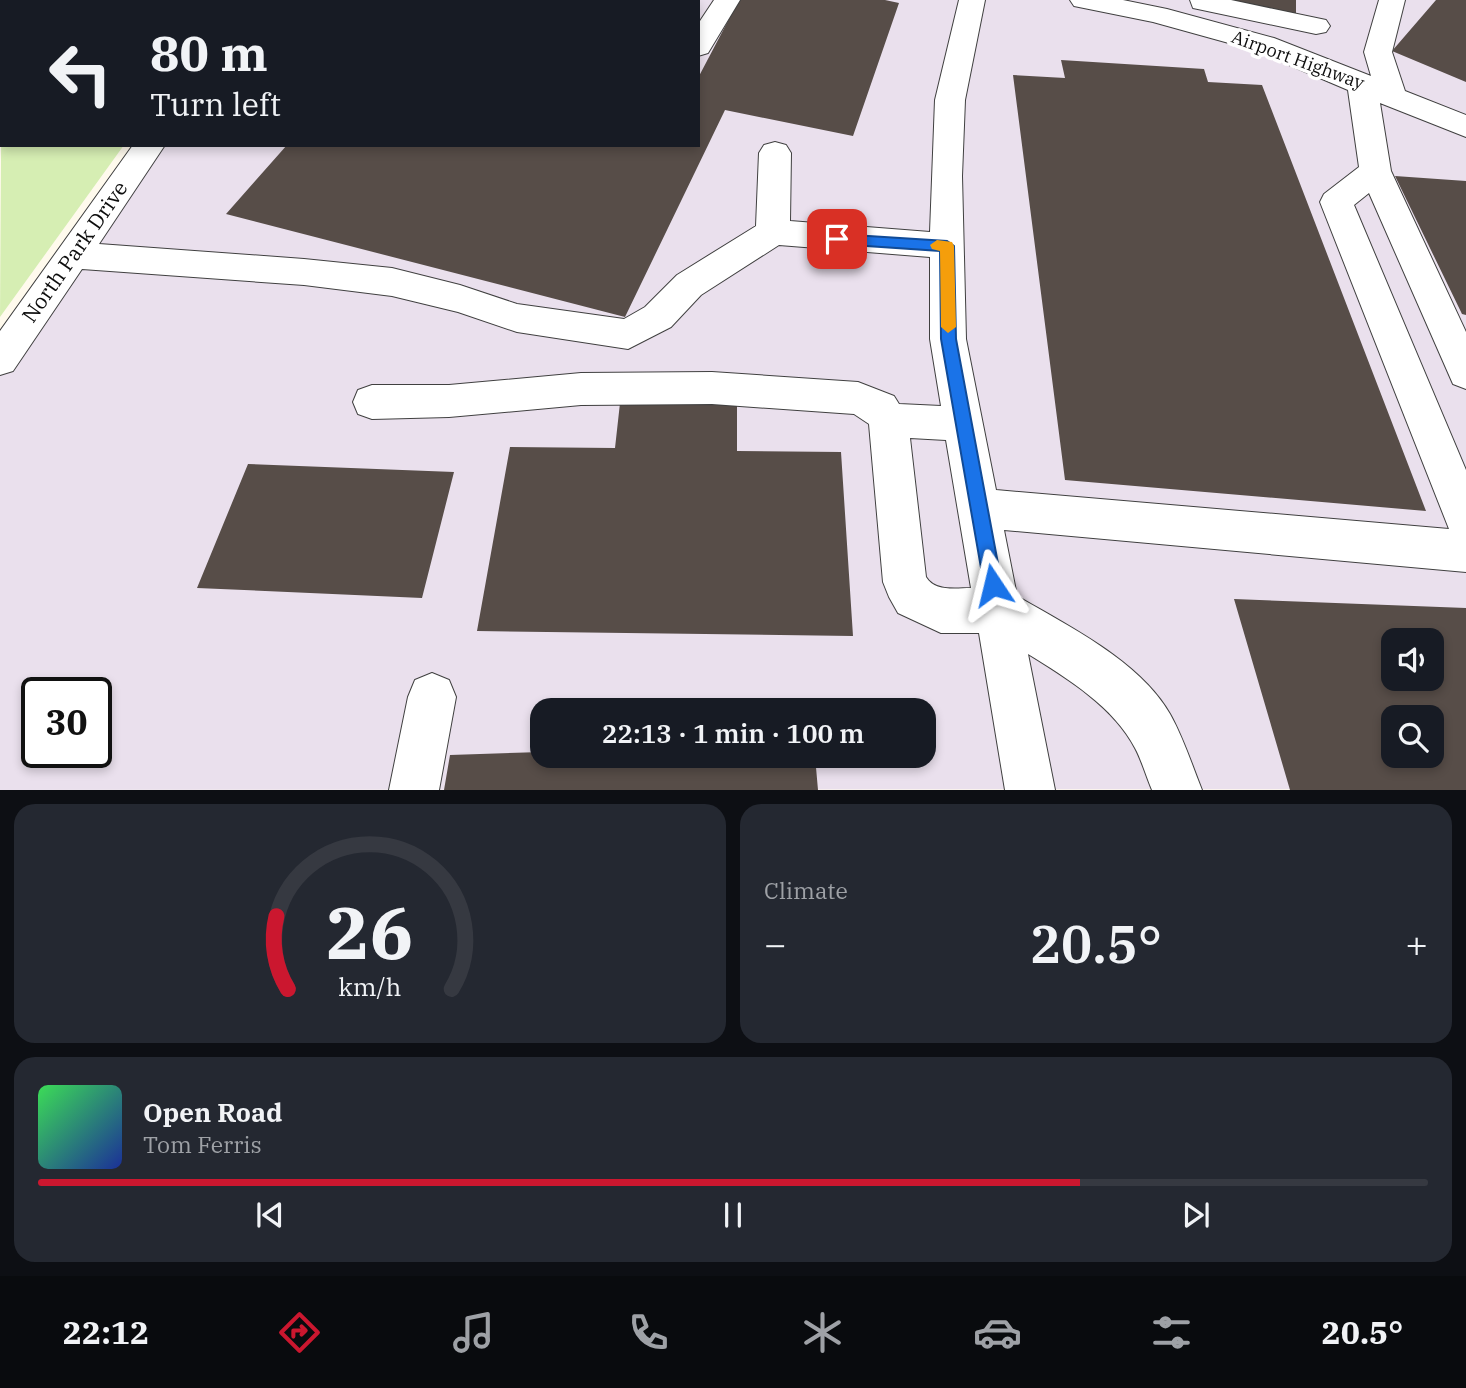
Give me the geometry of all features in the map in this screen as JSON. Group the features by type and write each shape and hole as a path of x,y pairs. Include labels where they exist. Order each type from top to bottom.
{"street":[{"path":"700,44 727,0"},
{"path":"972,0 950,100 946,176 948,339 1030,789"},
{"name":"Airport Highway","path":"1083,0 1184,22 1264,44 1466,127"},
{"path":"1193,0 1316,13 1312,62"},
{"path":"1392,0 1378,52 1392,96"},
{"path":"1362,83 1375,171 1466,373"},
{"name":"North Park Drive","path":"0,360 149,147"},
{"path":"773,232 775,153"},
{"path":"1375,171 1336,202 1466,520"},
{"path":"72,255 304,272 392,282 460,299 517,318 628,334 658,317 689,285 773,232 947,246"},
{"path":"372,402 449,401 581,389 712,388 858,398 880,408 888,420 905,582 914,598 941,611 998,610 1074,656 1127,696 1153,731 1177,789"},
{"path":"888,420 964,424"},
{"path":"979,508 1466,551"},
{"path":"414,789 432,697"}],"shaded area":[{"path":"700,0 1466,0 1466,789 0,790 0,360 149,147 700,147"}],"green space":[{"path":"1,147 123,147 0,317"}],"building":[{"path":"739,0 885,0 899,3 853,136 725,110 625,317 226,214 285,147 700,147 700,74"},
{"path":"1218,0 1296,0 1296,17"},
{"path":"1436,0 1466,0 1466,82 1392,51"},
{"path":"1061,60 1204,69 1208,82 1262,85 1426,511 1065,480 1013,75 1065,78"},
{"path":"1395,176 1466,181 1466,315 1462,314"},
{"path":"621,394 737,395 737,451 841,452 853,636 477,631 510,447 615,448"},
{"path":"248,464 454,472 422,598 197,588"},
{"path":"1234,599 1466,608 1466,790 1290,790"},
{"path":"530,752 530,768 816,768 818,790 444,790 450,755"}],"slow traffic":[{"path":"937,245 947,246 948,327"}],"route":[{"path":"837,239 947,246 948,339 993,585"}]}
